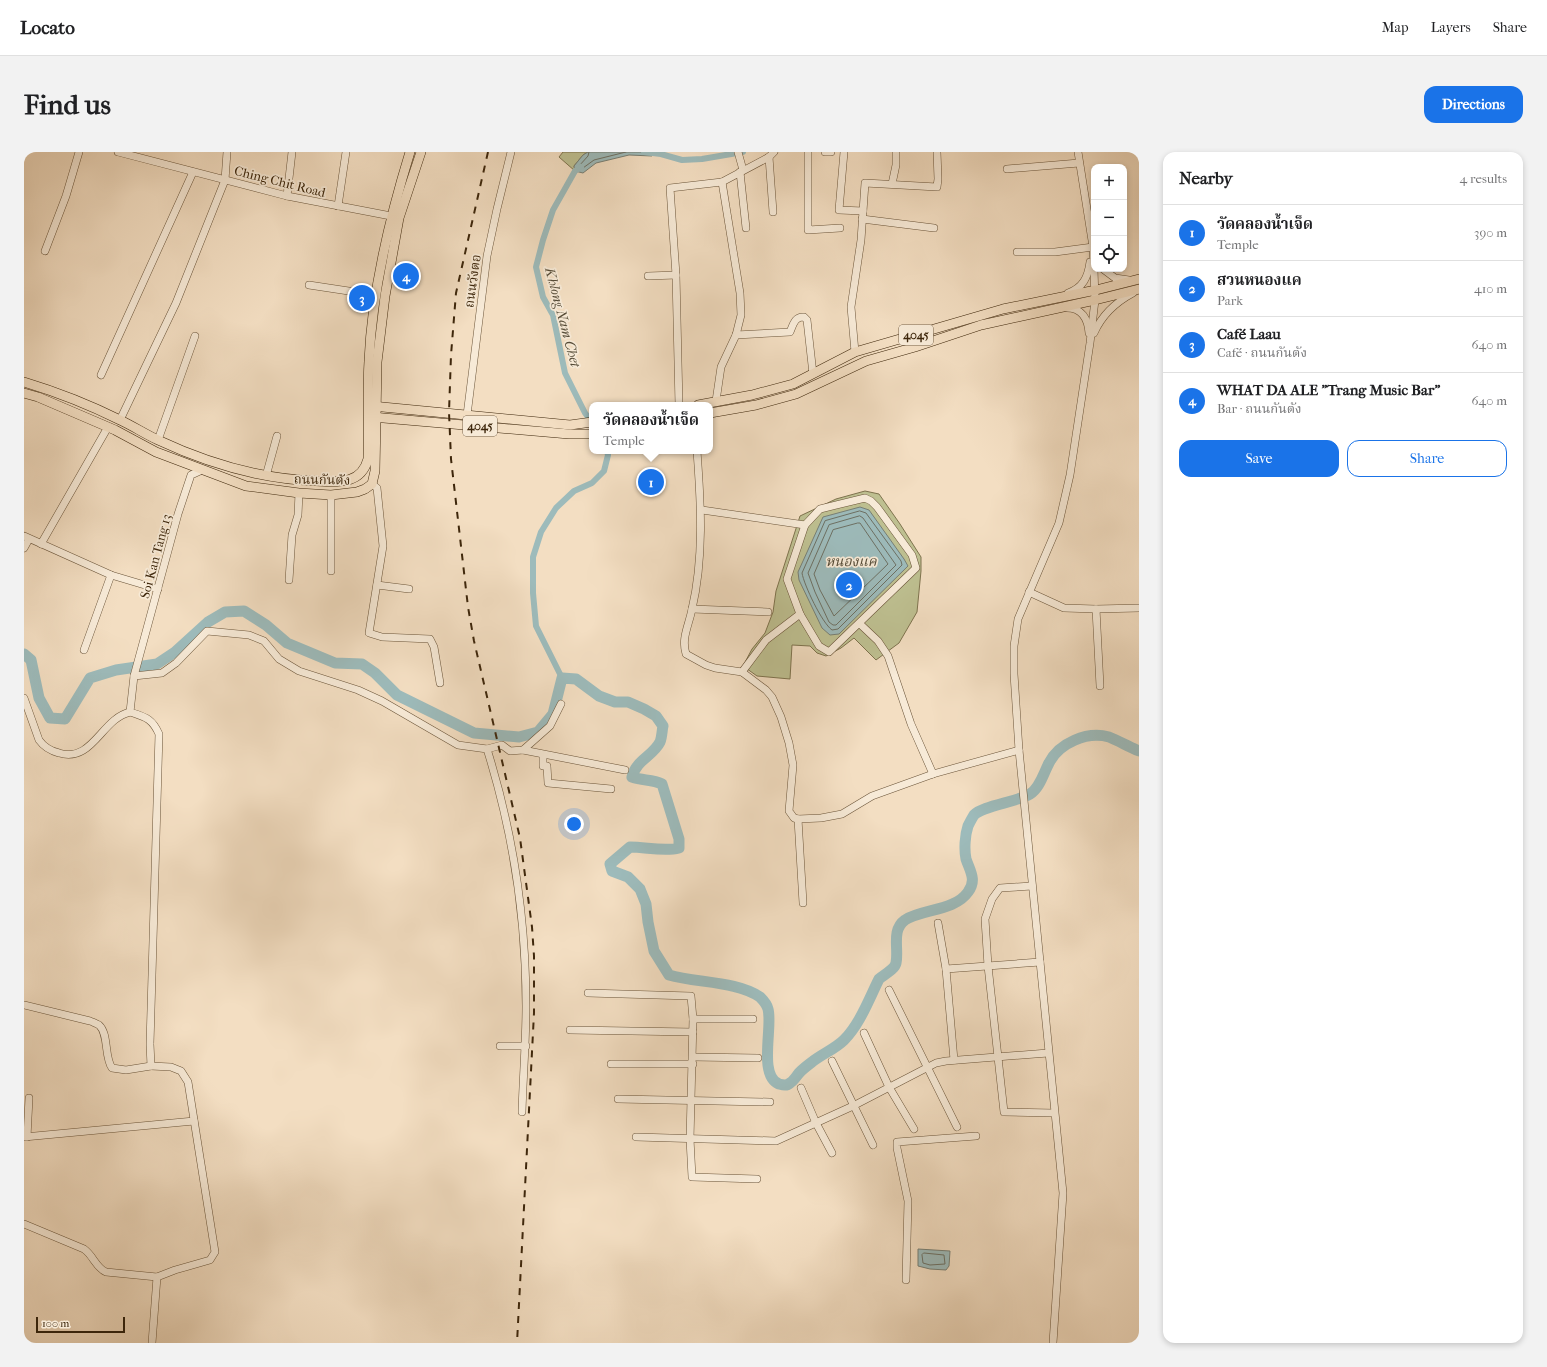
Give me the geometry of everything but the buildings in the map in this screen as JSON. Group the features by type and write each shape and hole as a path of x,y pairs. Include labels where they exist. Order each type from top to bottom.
{"main road":[{"name":"ถนนกันตัง","path":"379,308 376,295 410,152"},
{"name":"ถนนกันตัง","path":"24,393 38,397 111,429 156,452 246,486 299,493 331,494 356,492 365,489 372,484 376,464 373,406 377,362 379,308 395,217 421,152"},
{"name":"4045","path":"712,402 752,395 793,384 856,352 1003,309 1096,290 1138,279"},
{"name":"4045","path":"713,412 756,405 796,394 866,361 915,347 981,325 1139,289"},
{"name":"ถนนกันตัง","path":"24,382 63,396 120,420 158,440 205,459 247,473 300,481 331,482 350,480 358,476 366,468 373,417"},
{"name":"4045","path":"373,406 570,425 589,423"},
{"name":"4045","path":"373,417 569,434 589,434"},
{"path":"111,429 120,420"},
{"path":"202,470 205,459"},
{"path":"299,493 300,481"}],"street":[{"path":"45,251 66,196 79,152"},
{"name":"Ching Chit Road","path":"118,152 286,196 395,217"},
{"path":"120,420 176,304 225,180 227,152"},
{"path":"286,196 292,152"},
{"path":"338,206 346,152"},
{"name":"ถนนวังตอ","path":"467,415 487,256 511,152"},
{"path":"738,152 742,172 746,228"},
{"path":"808,152 808,230 840,228"},
{"path":"825,152 831,152"},
{"path":"844,152 839,210 863,211"},
{"path":"892,184 896,166 896,152"},
{"path":"856,352 851,307 861,240 865,183 937,187 937,152"},
{"path":"1078,152 1091,236"},
{"path":"679,402 676,275 670,188 722,182 742,172 771,154 773,212"},
{"path":"1007,169 1079,163"},
{"path":"101,375 193,172"},
{"path":"716,401 721,367 736,334 741,315 740,293 734,264 722,182"},
{"path":"862,219 934,228"},
{"path":"1017,252 1056,252 1091,248"},
{"path":"1049,299 1082,286 1087,278 1091,259"},
{"path":"1053,1343 1063,1193 1022,789 1014,674 1014,646 1018,619 1059,523 1070,475 1090,343 1096,290 1094,272"},
{"path":"1107,272 1115,278 1122,280 1138,279"},
{"path":"648,276 676,275"},
{"path":"309,285 376,295"},
{"path":"1090,343 1097,326 1112,307 1123,298 1139,289"},
{"path":"1058,308 1071,308 1082,312 1089,328 1090,343"},
{"path":"736,334 790,332 795,320 800,316 804,316 807,320 813,374"},
{"path":"158,440 195,336"},
{"path":"41,544 111,429"},
{"path":"266,476 277,436"},
{"path":"697,454 702,510 699,567 692,609 683,646 686,654 706,665 715,668 742,672 772,697 781,717 793,764 789,811 794,818 821,818 842,814 872,796 933,774 1019,750"},
{"name":"Soi Kan Tang 13","path":"130,712 134,676 141,655 178,514 191,475 202,470"},
{"path":"372,484 377,488 383,546 369,632 382,637 430,639 434,647 440,683"},
{"path":"289,580 292,535 298,515 299,493"},
{"path":"331,494 331,571"},
{"path":"865,498 871,500 877,506 912,555 916,568 860,624 829,652 819,646 800,614 787,579 805,525 820,510 865,498"},
{"path":"702,510 805,525"},
{"path":"24,548 26,537 111,575 158,589"},
{"path":"84,650 111,575"},
{"path":"377,585 408,589"},
{"path":"1029,592 1064,608 1139,608"},
{"path":"692,609 768,612"},
{"path":"1096,609 1100,686"},
{"path":"742,672 766,640 800,614"},
{"path":"860,624 878,641 888,656 911,724 933,774"},
{"path":"134,676 162,673 176,663 207,631 249,635 264,641 279,659 299,671 358,690 382,700 458,745 487,749 502,745 510,751 523,750 625,770"},
{"path":"24,698 42,745 50,750 62,754 77,753 87,749 106,726 124,713 130,712 146,717 154,724 158,734 150,1044 151,1066"},
{"path":"523,750 550,726 560,704"},
{"path":"487,749 497,781 506,819 520,892 525,974 526,1046 522,1112"},
{"path":"543,755 544,766 547,766 548,783 611,789"},
{"path":"798,819 803,902"},
{"path":"1032,886 1000,888 992,899 985,919 988,966 1004,1112 1054,1113"},
{"path":"938,923 946,969 954,1060"},
{"path":"946,969 1040,962"},
{"path":"889,990 957,1127"},
{"path":"588,993 691,996 693,1019 690,1139 692,1177 757,1180"},
{"path":"24,1005 90,1021 100,1026 104,1033 108,1064 112,1068 126,1070 151,1066 172,1067 181,1071 188,1082 215,1252 210,1260 157,1277 106,1272 101,1270 91,1254 84,1249 24,1224"},
{"path":"693,1019 753,1019"},
{"path":"570,1030 693,1032"},
{"path":"864,1033 889,1087 914,1130"},
{"path":"500,1046 526,1046"},
{"path":"636,1137 776,1141 853,1106 936,1063 954,1060 1048,1053"},
{"path":"611,1064 758,1058"},
{"path":"832,1061 873,1145"},
{"path":"801,1088 816,1123 832,1152"},
{"path":"29,1098 25,1137 194,1121"},
{"path":"618,1100 770,1102"},
{"path":"906,1280 908,1201 897,1142 976,1136"},
{"path":"152,1343 157,1277"}],"green space":[{"path":"563,152 588,152 583,155 574,166 575,171 559,157"},
{"path":"865,491 879,494 921,557 917,612 899,643 876,660 854,638 841,648 826,656 817,653 810,646 792,645 790,679 757,676 743,666 752,649 765,633 773,612 776,591 800,516 836,499"}],"water":[{"path":"588,152 654,153 652,156 629,155 596,163 583,173 575,171 574,166 583,155"},
{"name":"หนองแค","path":"860,507 869,510 908,566 839,634 830,635 822,628 799,580 798,572 823,517"},
{"path":"918,1249 950,1251 949,1266 946,1270 930,1269 918,1266"}],"waterway":[{"name":"Khlong Nam Chet","path":"644,152 661,154 682,160 702,159 743,152"},
{"name":"Khlong Nam Chet","path":"581,167 575,171 553,210 536,267 543,297 553,315 565,373 589,418"},
{"name":"Khlong Nam Chet","path":"562,678 536,626 533,593 533,557 541,532 556,508 574,491 592,483 604,471 608,454"},
{"path":"24,654 31,660 39,698 50,718 65,719 90,678 116,670 157,664 175,652 208,622 225,612 244,611 266,625 287,643 335,663 362,664 375,673 397,695 474,733 519,737 538,732 553,714 562,678 576,679 599,696 615,702 628,702 644,709 656,716 663,726 662,736 657,747 637,766 632,777 655,781 662,784 679,839 679,848 661,849 630,847 610,864 612,871 628,877 640,889 646,904 654,951 669,975 740,988 751,992 764,1001 769,1017 769,1071 773,1079 779,1084 783,1085 788,1085 804,1068 833,1049 850,1034 864,1011 879,979 892,970 896,963 896,940 898,929 901,924 912,916 955,903 971,888 972,879 966,859 965,842 968,826 974,815 984,809 1030,794 1039,784 1054,756 1067,744 1074,740 1092,736 1109,737 1139,751"}],"railway":[{"path":"488,152 456,293 451,355 449,412 451,459 468,607 474,641 520,838 532,927 534,956 534,1013 517,1343"}],"place":[{"name":"WHAT DA ALE \"Trang Music Bar\"","path":"406,276"},
{"name":"Café Laau","path":"362,298"},
{"name":"วัดคลองน้ำเจ็ด","path":"651,482"},
{"name":"สวนหนองแค","path":"849,585"}]}
